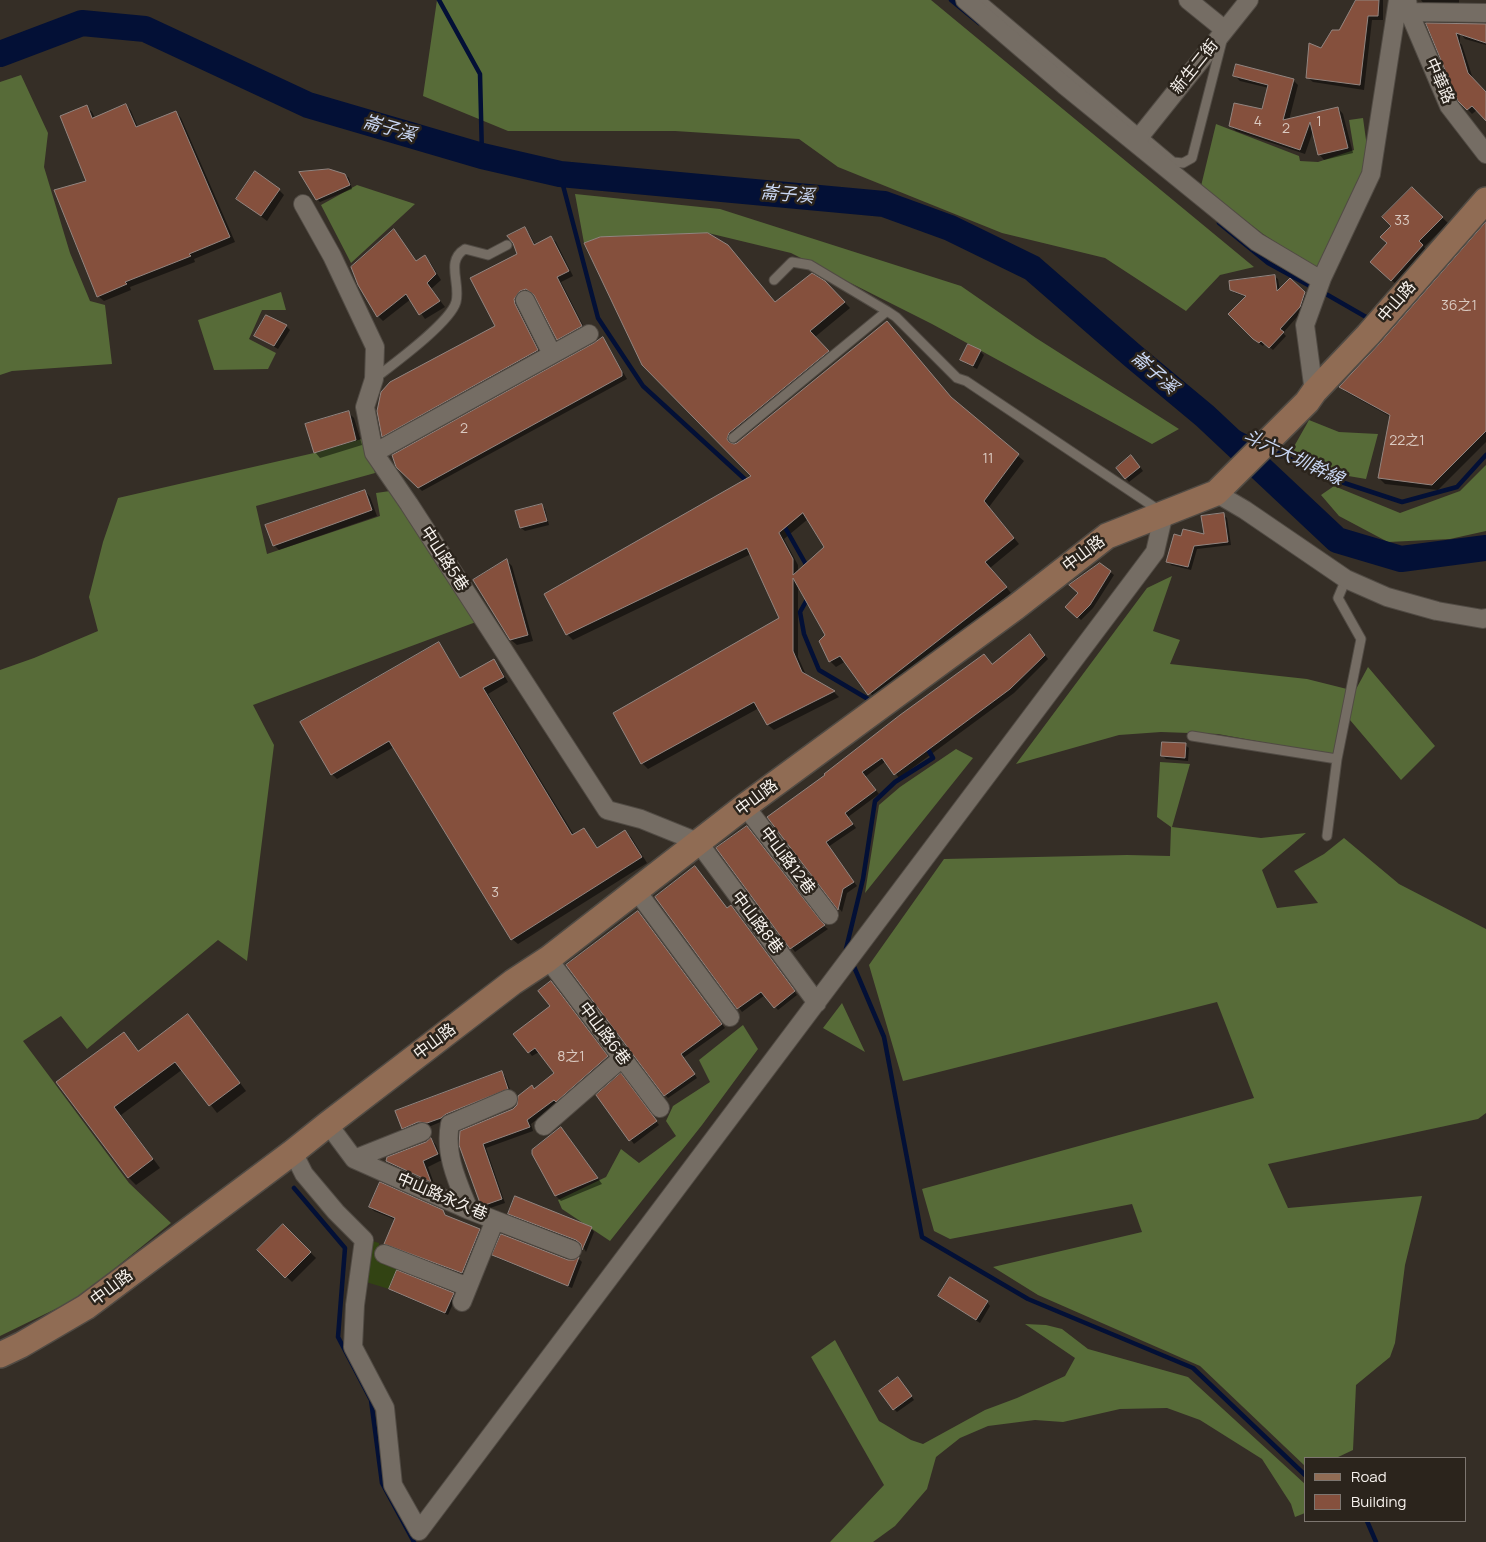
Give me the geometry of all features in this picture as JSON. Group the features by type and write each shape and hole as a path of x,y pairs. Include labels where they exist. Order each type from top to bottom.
{"main road":[{"name":"中山路","path":"0,1356 21,1346 86,1307 294,1152 513,982 548,958 745,806 1016,607 1107,536 1216,493 1311,397 1486,200"}],"street":[{"path":"965,0 1064,85 1257,242 1321,280"},
{"path":"1188,0 1224,30"},
{"name":"新生二街","path":"1141,135 1248,0"},
{"path":"1311,397 1305,325 1321,280 1371,174 1405,4 1486,13"},
{"name":"中華路","path":"1405,4 1449,106 1486,154"},
{"name":"中山路5巷","path":"303,204 332,256 375,347 374,379 365,407 374,453 607,810 641,819 698,842"},
{"path":"525,300 552,354"},
{"path":"374,453 589,334"},
{"path":"1216,493 1245,510 1346,580 1386,597 1438,610 1486,618"},
{"path":"294,1152 304,1174 336,1212 364,1240 355,1305 353,1347 385,1408 393,1485 420,1531 1155,552 1164,514"},
{"name":"中山路12巷","path":"745,806 829,915"},
{"name":"中山路8巷","path":"698,842 817,1003"},
{"path":"636,890 730,1017"},
{"name":"中山路6巷","path":"548,958 660,1108"},
{"path":"544,1126 622,1058"},
{"path":"469,1210 453,1169 447,1138 450,1124 508,1099"},
{"name":"中山路永久巷","path":"328,1124 354,1159 469,1210 572,1250"},
{"path":"354,1159 422,1132"},
{"path":"384,1254 465,1294 495,1220"}],"lane":[{"path":"981,0 1173,162 1183,163 1192,158 1224,30"},
{"path":"374,379 444,320 456,303 454,261 460,252 465,249 488,255 507,245"},
{"path":"774,280 792,262 810,265 887,311 896,317 957,378 966,381 1164,514"},
{"path":"733,438 887,311"},
{"path":"1327,836 1337,759 1362,640 1338,598 1346,580"},
{"path":"1192,736 1337,759"}],"green space":[{"path":"437,0 931,0 1254,267 1220,275 1186,311 1105,258 1002,233 838,167 799,139 675,131 508,131 423,96"},
{"path":"21,75 48,133 44,167 70,253 90,301 105,305 112,364 12,371 0,375 0,82"},
{"path":"1363,118 1367,147 1363,174 1318,270 1263,234 1201,186 1216,124 1299,156 1300,161 1318,162 1354,150 1349,120"},
{"path":"357,185 415,204 351,263 321,205"},
{"path":"575,194 720,209 961,286 1036,338 1179,429 1152,444 932,324 791,253 708,233 600,237 584,243"},
{"path":"281,292 286,310 262,310 249,339 276,353 268,369 214,370 198,320"},
{"path":"1309,420 1339,432 1378,434 1366,479 1313,470 1292,450"},
{"path":"365,438 375,473 256,506 267,554 380,516 376,493 390,491 476,622 253,705 274,745 247,961 218,940 87,1049 61,1016 23,1041 129,1183 171,1223 78,1298 0,1336 0,670 98,631 89,597 103,542 118,498 314,453"},
{"path":"1486,465 1486,531 1450,539 1388,542 1339,516 1321,495 1334,486 1400,513 1460,491"},
{"path":"1172,576 1153,631 1180,640 1170,664 1307,679 1355,691 1368,667 1435,746 1401,780 1350,720 1341,724 1338,756 1218,734 1161,732 1119,735 1016,764 1147,588"},
{"path":"956,749 973,758 865,893 879,805 900,787"},
{"path":"1160,762 1190,764 1172,827 1261,838 1306,833 1262,870 1277,908 1318,903 1294,871 1324,854 1344,838 1399,884 1486,929 1486,1113 1478,1119 1268,1164 1288,1208 1422,1196 1405,1265 1395,1343 1390,1357 1356,1385 1353,1450 1338,1457 1304,1457 1304,1465 1200,1366 1038,1295 993,1267 1142,1232 1132,1204 950,1239 934,1231 922,1189 1254,1098 1217,1002 903,1081 869,965 944,859 1127,855 1170,856 1171,827 1157,817"},
{"path":"842,1003 865,1052 823,1028"},
{"path":"743,1025 758,1049 702,1125 610,1241 562,1209 558,1200 606,1177 621,1149 639,1163 676,1136 666,1121 673,1106 710,1082 699,1060"},
{"path":"369,1240 379,1243 380,1263 398,1268 389,1289 366,1282"},
{"path":"1025,1324 1046,1325 1062,1329 1088,1349 1188,1377 1304,1483 1304,1513 1295,1517 1291,1504 1262,1459 1200,1420 1167,1408 1120,1409 1063,1422 1035,1420 988,1426 960,1438 936,1457 927,1489 895,1526 873,1542 830,1542 884,1485 811,1357 835,1340 879,1421 911,1440 923,1444 985,1410 1065,1376 1075,1358"}],"building":[{"path":"1356,0 1379,0 1378,16 1368,16 1360,85 1306,78 1309,43 1321,48 1332,30 1339,30"},
{"path":"1426,23 1486,24 1486,43 1456,33 1468,73 1486,92 1486,121 1472,106 1467,110 1458,101"},
{"path":"1236,64 1294,79 1283,120 1338,107 1348,148 1318,155 1310,122 1300,150 1229,126 1234,103 1262,109 1268,85 1233,76"},
{"path":"126,104 136,127 176,111 230,237 189,254 191,256 125,282 127,284 97,297 54,190 86,181 60,116 87,105 92,118"},
{"path":"329,169 345,174 350,185 316,200 299,172"},
{"path":"255,171 280,189 261,216 236,199"},
{"path":"1412,187 1443,217 1419,241 1423,245 1391,281 1370,262 1387,243 1380,237 1391,226 1382,217"},
{"path":"1486,222 1486,431 1432,485 1378,478 1390,415 1339,387"},
{"path":"525,227 534,245 551,236 569,271 557,277 582,326 557,340 534,295 526,289 520,291 514,299 515,304 538,350 382,437 377,411 381,392 390,382 495,326 470,278 517,254 513,243 507,236"},
{"path":"394,229 416,261 425,255 436,274 427,283 440,301 419,315 406,294 377,317 358,285 351,267"},
{"path":"708,233 728,245 775,302 812,273 825,281 845,302 810,331 829,351 729,433 727,439 734,444 887,321 951,397 1019,454 984,501 1014,538 985,562 1007,587 868,695 840,656 829,662 819,641 825,635 793,578 793,651 802,672 835,691 767,725 754,702 641,764 613,713 779,618 747,548 566,635 544,594 751,476 642,365 584,243 600,237","holes":["803,513 824,547 793,575 793,559 779,533"]},
{"path":"1275,275 1277,291 1290,278 1305,292 1300,307 1280,329 1284,332 1269,348 1261,341 1259,343 1253,339 1228,314 1246,296 1230,290 1229,281"},
{"path":"266,315 287,325 274,346 254,336"},
{"path":"603,337 622,372 622,376 418,488 396,467 392,455"},
{"path":"968,344 981,350 973,366 960,360"},
{"path":"349,411 356,440 314,453 305,424"},
{"path":"1131,455 1140,467 1125,479 1116,468"},
{"path":"365,490 372,510 273,546 265,525"},
{"path":"542,504 547,521 520,528 515,511"},
{"path":"1224,513 1228,542 1194,546 1188,567 1166,562 1174,534 1181,536 1183,529 1204,534 1201,516"},
{"path":"507,559 528,635 510,640 473,580"},
{"path":"1100,563 1111,571 1090,605 1077,618 1065,607 1078,593 1069,585"},
{"path":"1030,634 1045,655 1010,689 894,775 882,758 862,772 876,790 845,813 853,824 826,842 854,882 843,889 838,910 767,817 825,775 900,715 984,654 992,664"},
{"path":"439,642 460,678 494,659 504,677 483,688 572,835 584,828 597,848 625,830 642,857 511,940 389,741 331,775 300,722"},
{"path":"1162,742 1186,743 1185,758 1161,756"},
{"path":"747,826 825,925 790,949 716,848"},
{"path":"695,866 727,908 731,905 795,991 774,1008 761,992 737,1009 655,897"},
{"path":"638,911 722,1024 681,1054 695,1074 664,1096 566,965"},
{"path":"551,981 608,1056 556,1102 554,1100 527,1120 530,1127 483,1144 502,1199 485,1205 480,1203 459,1145 460,1131 513,1109 517,1105 518,1096 532,1085 534,1089 554,1073 535,1048 528,1053 513,1034 550,1006 538,991"},
{"path":"188,1014 240,1083 209,1106 175,1062 114,1107 153,1159 128,1178 56,1082 124,1032 138,1051"},
{"path":"502,1071 508,1089 446,1114 441,1118 427,1123 418,1122 402,1129 395,1111"},
{"path":"621,1073 657,1121 629,1141 596,1095"},
{"path":"561,1127 598,1178 555,1196 532,1154 532,1150"},
{"path":"431,1138 438,1154 423,1161 431,1182 386,1161 387,1157 426,1142"},
{"path":"380,1182 443,1210 445,1215 480,1229 462,1273 384,1244 395,1218 369,1207"},
{"path":"515,1196 592,1227 582,1250 581,1244 576,1240 508,1214"},
{"path":"283,1224 311,1252 285,1278 257,1250"},
{"path":"501,1234 568,1260 574,1260 579,1257 568,1286 492,1255"},
{"path":"397,1270 454,1293 445,1313 389,1289"},
{"path":"950,1277 988,1301 976,1320 938,1296"},
{"path":"898,1377 912,1396 893,1410 879,1391"}],"waterway":[{"path":"439,0 480,74 482,156"},
{"path":"951,0 979,23"},
{"name":"崙子溪","path":"0,54 82,23 145,29 308,105 482,156 560,174 884,204 950,228 1032,268 1205,416 1337,540 1401,559 1486,548"},
{"path":"560,174 598,318 643,386 749,483"},
{"path":"1219,223 1268,263 1310,286"},
{"path":"1326,294 1366,317"},
{"name":"斗六大圳幹線","path":"1205,416 1255,441"},
{"name":"斗六大圳幹線","path":"1271,449 1326,477 1402,502 1457,487 1486,455"},
{"path":"782,522 808,568"},
{"path":"809,596 800,612 804,634 819,670 873,702"},
{"path":"848,953 846,949 863,879 875,801 895,782 933,758 926,746"},
{"path":"852,962 884,1037 922,1237 1028,1299 1193,1368 1304,1474"},
{"path":"294,1188 345,1248 338,1337 371,1400 382,1483 414,1542"},
{"path":"1367,1522 1376,1542"}]}
